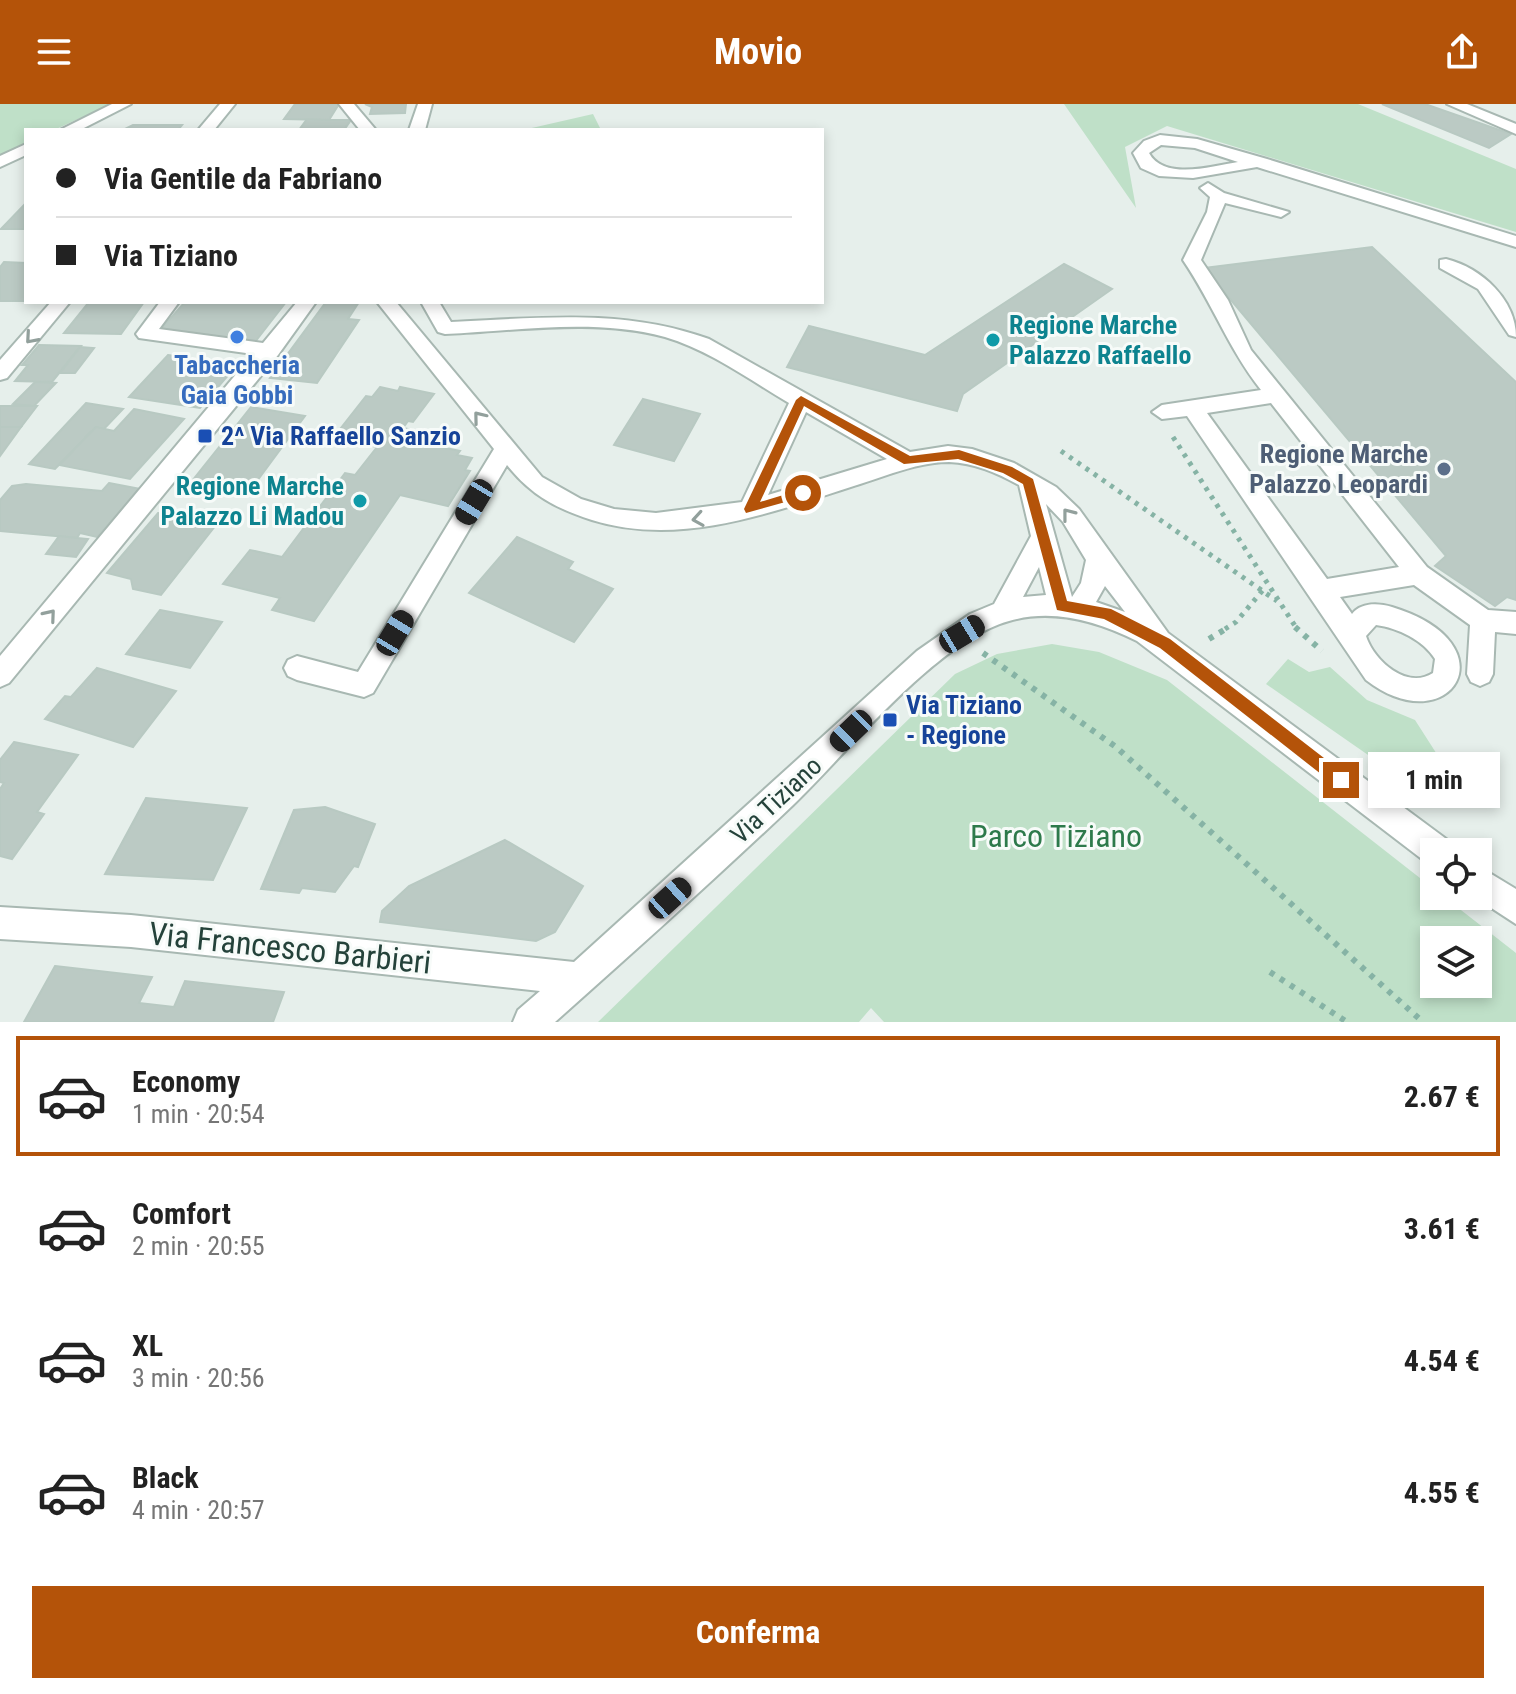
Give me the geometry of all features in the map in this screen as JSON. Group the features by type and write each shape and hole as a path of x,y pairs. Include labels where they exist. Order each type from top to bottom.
{"street":[{"path":"72,128 124,104"},
{"path":"208,128 228,104"},
{"path":"346,104 366,128"},
{"path":"418,128 425,104"},
{"path":"1454,104 1516,129"},
{"path":"1281,212 1218,196 1200,182 1176,174 1153,171 1142,158 1143,150 1154,142 1175,140 1261,162 1516,242"},
{"path":"0,162 24,150"},
{"path":"1176,174 1261,162"},
{"path":"1218,196 1215,212 1192,260 1219,300 1242,352 1418,574 1483,620 1516,623"},
{"path":"1446,264 1484,285 1516,331"},
{"path":"0,373 59,304"},
{"path":"168,304 146,334 271,350"},
{"path":"0,675 271,350 306,304"},
{"path":"388,304 505,449 543,489 561,502 598,515 646,524 691,521 750,509 908,461 944,454 976,457 1029,482 1065,508 1098,558 1173,650"},
{"path":"431,304 445,328 616,322 668,330 702,344 908,461"},
{"path":"1165,421 1193,408 1277,395"},
{"path":"750,509 801,400"},
{"path":"1193,408 1353,635 1355,647 1372,671 1386,680 1417,689 1431,688 1447,674 1444,651"},
{"path":"297,668 364,685 505,449"},
{"path":"1029,482 1042,538 1070,607 1093,586 1098,558"},
{"path":"1003,611 1042,538"},
{"path":"1322,590 1418,574"},
{"name":"Via Tiziano","path":"530,1022 805,775 919,664 962,634 1003,611 1070,607 1106,613 1173,650 1420,838"},
{"path":"1353,635 1364,617 1391,615 1421,627 1444,651 1480,665 1483,620"},
{"path":"1492,891 1516,908"},
{"name":"Via Francesco Barbieri","path":"0,923 131,931 580,979"}],"path":[{"path":"1165,421 1305,640 1331,658"},
{"path":"1061,451 1281,604"},
{"path":"1173,650 1236,622 1263,590"},
{"path":"962,634 1002,669 1116,747 1423,1022"},
{"path":"1270,972 1347,1022"}],"green space":[{"path":"0,104 111,104 58,128 24,128 24,144 0,155"},
{"path":"1064,104 1358,104 1516,169 1516,232 1167,126 1125,147 1136,208"},
{"path":"593,114 600,128 532,128"},
{"name":"Parco Tiziano","path":"1052,644 1099,652 1167,680 1420,878 1420,910 1461,910 1481,926 1420,926 1420,998 1492,998 1492,934 1516,953 1516,1022 884,1022 871,1008 859,1022 598,1022 955,674 997,654"},
{"path":"1288,659 1309,672 1330,667 1367,700 1415,720 1440,759 1394,773 1266,684"}],"building":[{"path":"295,104 339,104 329,120 284,119"},
{"path":"365,104 406,104 405,113 370,114 372,107"},
{"path":"1382,104 1425,104 1511,134 1489,148"},
{"path":"307,119 351,120 345,128 300,128"},
{"path":"133,125 182,125 180,128 127,128"},
{"path":"24,205 24,229 1,229"},
{"name":"Regione Marche Palazzo Leopardi","path":"1372,247 1516,382 1516,600 1507,597 1495,606 1435,566 1446,556 1204,268"},
{"path":"4,262 24,263 24,301 0,301 0,267"},
{"name":"Regione Marche Palazzo Raffaello","path":"1064,264 1112,289 963,394 957,411 787,367 809,326 925,355"},
{"path":"87,304 143,304 121,334 64,333"},
{"path":"183,304 284,304 255,342 160,330"},
{"path":"325,304 358,304 348,319 359,320 317,383 270,378"},
{"path":"39,345 81,346 52,382 15,381 28,365 22,365"},
{"path":"80,347 94,348 75,373 60,373"},
{"path":"168,355 237,365 200,408 129,397"},
{"path":"35,382 56,383 34,406 13,404"},
{"name":"Regione Marche Palazzo Li Madou","path":"380,387 398,391 400,387 434,394 413,422 408,421 403,428 423,432 416,442 460,451 457,455 472,458 465,470 470,471 448,506 400,495 314,621 272,610 280,598 223,584 250,550 282,557 345,473 355,475 377,447 333,438 366,396 372,397"},
{"path":"643,399 700,414 674,461 614,445"},
{"path":"86,403 123,409 104,429 96,427 55,469 29,464"},
{"path":"0,406 37,406 21,427 0,427"},
{"path":"251,407 305,416 246,496 188,486"},
{"path":"134,409 184,419 130,479 59,465 96,427 114,431"},
{"path":"0,427 21,427 0,456"},
{"path":"109,483 140,489 97,537 80,533 77,538 0,531 0,500 12,486 26,484 102,491"},
{"path":"158,513 216,525 161,595 133,589 131,579 107,573"},
{"path":"59,536 88,539 76,557 46,554"},
{"path":"517,537 573,562 568,569 613,589 574,642 469,593"},
{"path":"160,610 222,622 190,668 126,654"},
{"path":"97,668 176,691 133,747 45,719 65,696 71,697"},
{"path":"14,742 78,755 37,812 44,814 12,859 0,856 0,789 4,783 0,782 0,760"},
{"path":"146,798 247,808 213,880 105,874"},
{"path":"325,807 375,824 358,867 354,866 335,892 302,888 299,893 261,889 294,810"},
{"path":"505,840 583,886 555,932 536,941 380,922 382,911 409,886"},
{"path":"55,966 152,977 139,1003 174,1007 185,981 284,992 273,1022 24,1022"}],"place":[{"name":"Tabaccheria Gaia Gobbi","path":"237,337"},
{"name":"Regione Marche Palazzo Raffaello","path":"993,340"},
{"name":"2^ Via Raffaello Sanzio","path":"205,436"},
{"name":"Regione Marche Palazzo Leopardi","path":"1444,469"},
{"name":"Regione Marche Palazzo Li Madou","path":"360,501"},
{"name":"Via Tiziano - Regione","path":"890,720"}],"route":[{"path":"803,493 750,509 801,400 908,461 959,454 976,457 1008,470 1029,482 1061,606 1106,613 1136,626 1165,644 1341,780"}]}
